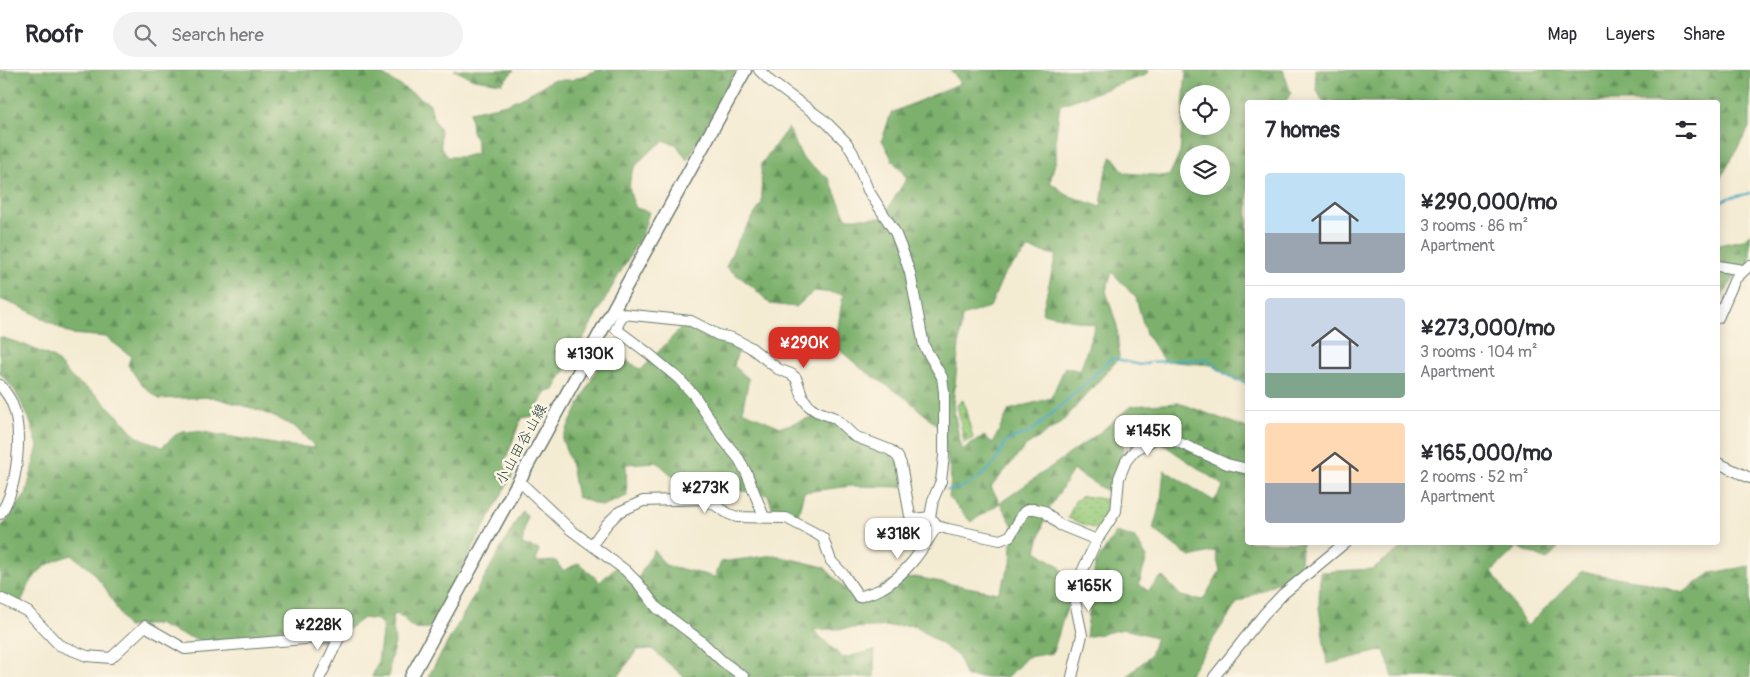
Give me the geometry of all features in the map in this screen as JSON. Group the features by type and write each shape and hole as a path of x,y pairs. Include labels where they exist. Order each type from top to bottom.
{"main road":[{"name":"小山田谷山線","path":"411,677 519,480 618,312 746,70"}],"street":[{"path":"759,70 770,81 825,121 846,142 853,153 868,190 895,232 904,255 910,273 924,346 942,377 944,392 944,456 940,481 930,517"},
{"path":"1720,266 1746,268"},
{"path":"1720,313 1735,279 1746,268"},
{"path":"764,517 739,459 722,438 694,395 679,379 616,329 618,312 692,321 718,335 732,338 750,347 778,369 796,378 803,398 816,411 835,418 854,436 890,450 898,457 902,464 910,516 914,519 930,517"},
{"path":"0,385 12,402 17,423 18,443 16,474 0,514"},
{"path":"1072,677 1082,635 1075,601 1078,578 1096,540 1116,511 1119,478 1135,450 1157,439 1168,439 1180,442 1227,464 1245,469"},
{"path":"1720,464 1750,478"},
{"path":"519,480 571,530 625,570 638,583 657,608 744,677"},
{"path":"592,545 607,524 620,512 643,501 705,499 737,517 786,518 823,538 831,561 860,597 880,589 898,578 914,562 938,526"},
{"path":"930,517 938,526 1000,540 1010,536 1024,512 1036,509 1044,511 1060,525 1096,540"},
{"path":"1214,677 1264,614 1283,594 1342,545"},
{"path":"0,598 28,612 59,645 87,656 111,658 145,626 185,649 340,636 320,677"}],"green space":[{"path":"0,70 375,70 430,104 433,117 440,131 441,148 448,157 463,157 477,153 477,143 472,131 470,112 507,104 552,80 572,80 598,70 736,70 687,160 676,144 664,141 646,155 634,169 631,177 631,197 636,208 649,212 643,232 554,390 545,393 533,416 521,418 504,465 513,474 429,628 415,628 397,614 392,616 395,643 390,661 389,677 372,677 378,662 383,626 378,620 363,618 327,645 305,636 278,632 207,642 180,634 157,624 127,627 106,589 91,570 72,555 44,567 28,587 19,607 0,594 0,527 6,522 26,494 38,446 29,418 15,391 0,373 0,337 25,345 54,358 73,379 99,397 136,436 162,447 179,432 197,431 280,445 316,448 294,426 259,410 212,397 159,399 141,384 128,365 131,356 106,337 71,334 25,309 0,299"},
{"path":"454,70 514,70 502,83 474,79"},
{"path":"950,70 1148,70 1146,75 1060,105 1056,134 1056,159 1050,182 1067,195 1101,207 1105,175 1112,156 1125,173 1169,176 1180,153 1180,195 1230,195 1230,145 1181,145 1181,135 1230,135 1230,85 1185,85 1186,70 1283,70 1291,93 1286,100 1245,100 1245,382 1234,380 1212,365 1164,361 1146,334 1136,298 1112,272 1106,291 1117,326 1119,358 1062,422 1025,447 991,487 1000,503 971,522 949,498 951,478 943,431 906,398 862,369 835,346 843,294 814,291 796,307 770,304 752,286 726,267 737,242 762,203 761,164 788,128 803,159 829,179 846,218 882,218 907,178 893,161 882,140 891,113 961,83","holes":["1029,249 1056,255 1042,313 1095,325 1080,371 1065,367 1051,398 1009,410 993,443 984,436 961,450 953,404 962,316 990,307 1004,274"]},
{"path":"1315,70 1750,70 1750,126 1720,179 1720,100 1322,100 1317,90"},
{"path":"1750,234 1750,266 1733,280 1722,296 1720,294 1720,245 1743,240"},
{"path":"683,326 740,343 734,366 749,379 742,411 781,427 823,414 904,465 902,487 851,486 804,492 798,515 774,513 768,495 731,489 716,504 687,500 675,478 657,462 626,464 627,496 602,506 577,497 570,461 562,439 608,347 641,370"},
{"path":"963,400 973,438 964,443 957,404"},
{"path":"1179,403 1245,427 1245,545 1302,545 1299,571 1237,603 1188,677 1126,677 1150,656 1156,637 1124,629 1086,637 1095,565 1116,532 1134,537 1147,557 1139,584 1148,591 1162,576 1181,596 1203,600 1220,571 1215,551 1190,557 1153,529 1161,500 1164,470 1214,501 1224,486 1148,434 1139,424 1121,433 1123,449 1108,492 1073,470 1046,514 1036,551 1059,566 1074,591 1053,653 1027,657 1008,677 966,677 958,656 914,625 813,630 843,658 875,650 874,677 684,677 652,649 637,650 618,677 428,677 522,511 527,515 522,544 539,550 536,562 556,561 563,571 579,563 600,582 618,565 635,584 654,550 665,565 715,577 721,562 774,555 824,567 858,602 890,581 915,577 998,593 1011,564 1013,526 1000,503 1099,433 1131,406"},
{"path":"1139,427 1146,435 1130,443 1122,434"},
{"path":"1083,496 1110,500 1108,516 1095,529 1068,518 1075,501"},
{"path":"1401,545 1560,545 1547,560 1517,547 1492,571 1527,626 1582,572 1641,581 1683,593 1711,573 1750,566 1750,677 1393,677 1384,650 1327,664 1319,607 1320,572 1372,569 1402,548"}],"waterway":[{"path":"1720,202 1728,198 1750,193"},
{"path":"947,490 961,488 983,475 995,463 1004,444 1012,438 1031,432 1093,377 1111,358 1140,365 1150,362 1208,359 1225,374 1245,383"}]}
